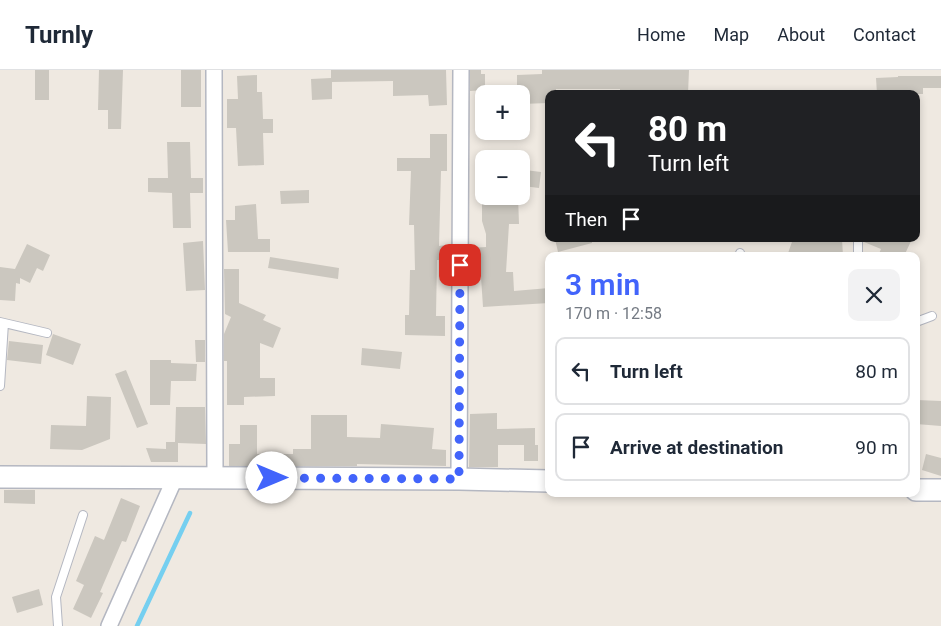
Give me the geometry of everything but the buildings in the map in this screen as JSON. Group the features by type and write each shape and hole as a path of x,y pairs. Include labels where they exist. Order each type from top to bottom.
{"street":[{"path":"214,70 215,477"},
{"path":"459,479 461,70"},
{"path":"0,477 215,477 545,481"},
{"path":"108,626 175,478"},
{"path":"920,490 941,490"}],"lane":[{"path":"920,320 932,316"},
{"path":"0,386 2,322 47,333"},
{"path":"58,626 56,597 83,515"}],"waterway":[{"path":"137,626 190,513"}],"route":[{"path":"272,478 459,479 460,265"}]}
